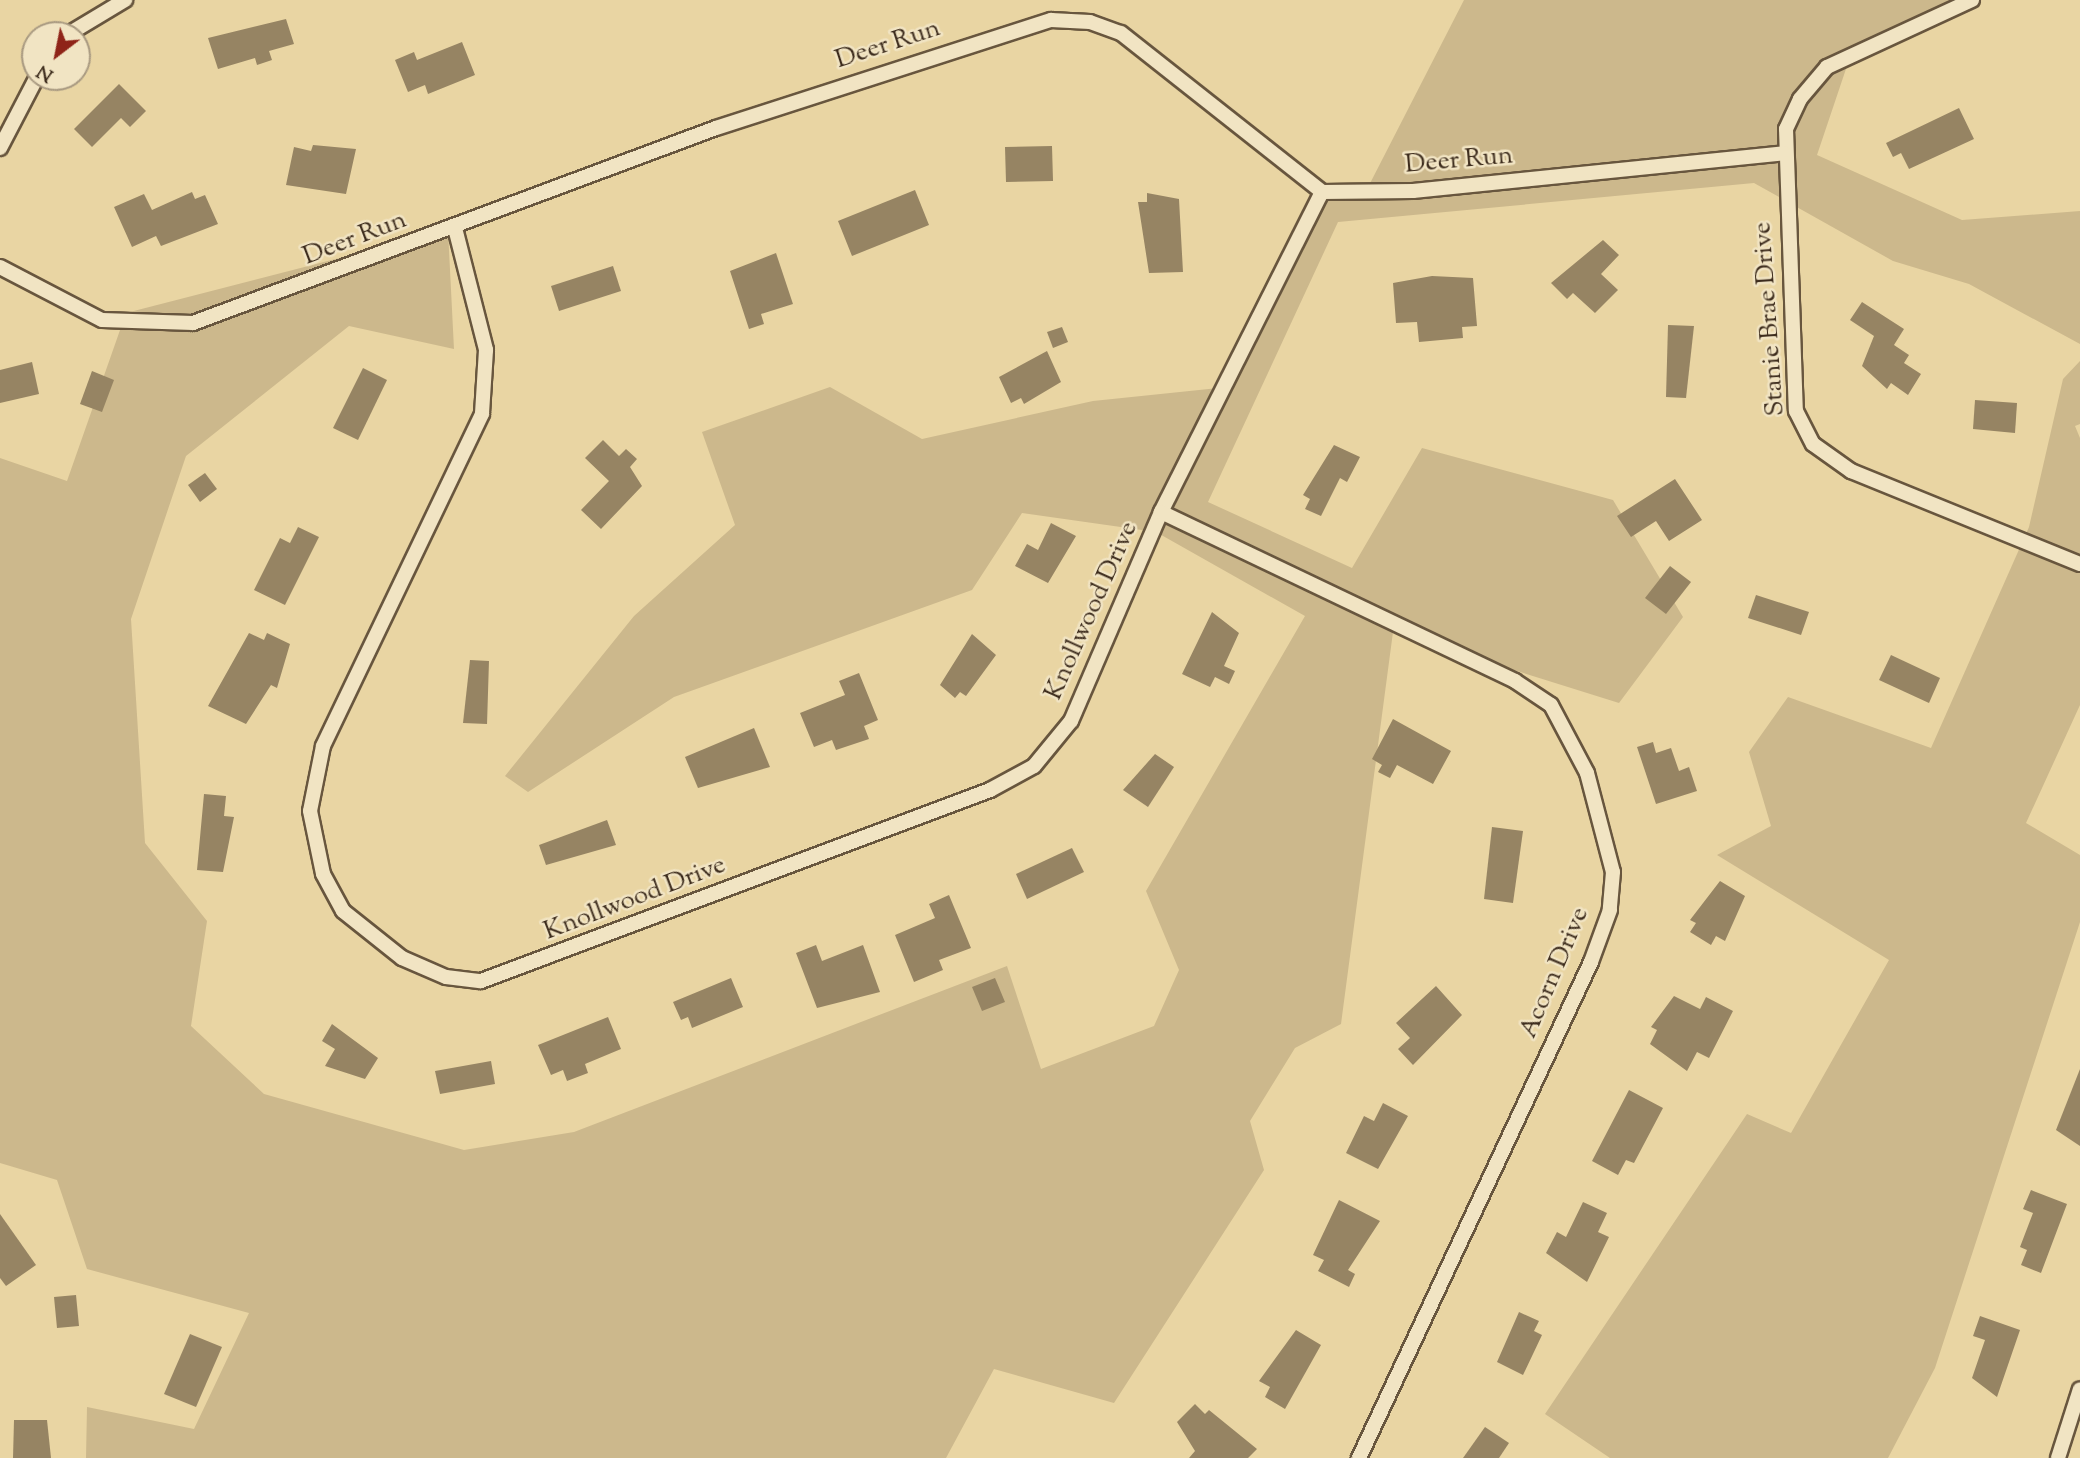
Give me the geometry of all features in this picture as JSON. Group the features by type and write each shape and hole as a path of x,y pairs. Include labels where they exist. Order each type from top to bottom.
{"street":[{"path":"90,21 125,0"},
{"name":"Stanie Brae Drive","path":"1972,0 1827,67 1800,99 1784,153 1796,411 1814,444 1862,476 2080,564"},
{"name":"Deer Run","path":"0,267 102,320 193,323 455,228 716,128 1051,20 1090,22 1121,33 1322,192 1402,192 1784,153"},
{"path":"0,148 30,91"},
{"name":"Knollwood Drive","path":"455,228 486,351 482,414 323,746 310,811 323,874 343,911 372,939 446,977 481,981 533,965 1019,776 1071,720 1161,512 1322,192"},
{"name":"Acorn Drive","path":"1161,512 1515,681 1551,705 1587,773 1614,872 1610,911 1591,962 1359,1458"},
{"path":"2058,1458 2080,1389"}],"shaded area":[{"path":"1464,0 1955,0 1850,57 1817,155 1962,220 2080,211 2080,344 1969,284 1893,261 1754,183 1338,222 1208,502 1352,568 1422,448 1613,500 1683,617 1619,703 1393,632 1341,1024 1295,1048 1250,1121 1264,1170 1114,1403 994,1369 946,1458 86,1458 87,1407 194,1429 249,1313 87,1269 57,1180 0,1163 0,458 67,481 126,313 448,230 454,349 349,326 186,456 131,619 145,843 207,921 191,1026 264,1094 464,1150 574,1132 1007,966 1041,1069 1154,1026 1179,970 1146,891 1305,616 1156,532 1022,513 972,590 674,697 528,792 505,776 634,616 735,525 702,432 830,387 922,439 1093,401 1228,387 1327,201 1363,197"},
{"path":"2080,361 2080,424 2075,426 2080,438 2080,705 2026,823 2080,855 2080,922 1935,1368 1888,1458 1610,1458 1545,1414 1747,1114 1791,1133 1889,960 1717,855 1771,826 1749,752 1788,697 1931,748 2029,527 2063,379"}],"building":[{"path":"286,19 294,44 269,51 272,60 257,65 255,58 218,69 208,38"},
{"path":"462,42 475,75 428,94 425,85 408,92 395,60 414,52 417,60"},
{"path":"119,84 146,111 130,127 121,118 92,147 74,129"},
{"path":"1959,108 1974,139 1909,169 1901,153 1893,157 1886,143"},
{"path":"313,145 356,149 346,194 286,185 294,147 311,151"},
{"path":"1052,146 1053,181 1006,182 1005,147"},
{"path":"915,190 929,225 852,256 838,221"},
{"path":"192,192 195,199 205,195 218,224 161,246 156,236 132,247 114,207 144,194 152,210"},
{"path":"1147,193 1179,199 1183,272 1149,273 1138,202 1147,202"},
{"path":"1603,240 1619,255 1601,274 1618,290 1595,313 1573,293 1567,299 1551,283"},
{"path":"776,253 793,304 761,314 764,324 749,329 730,271"},
{"path":"613,266 621,291 559,311 551,286"},
{"path":"1432,276 1473,278 1477,326 1462,327 1463,338 1419,342 1417,322 1396,323 1393,283"},
{"path":"1862,302 1904,329 1894,345 1909,355 1904,363 1921,374 1908,395 1891,383 1887,389 1862,366 1874,336 1850,320"},
{"path":"1668,325 1694,326 1686,398 1666,397"},
{"path":"1062,327 1068,342 1053,348 1047,332"},
{"path":"1047,351 1061,382 1024,404 1021,398 1011,403 999,377"},
{"path":"32,362 39,394 0,403 0,370"},
{"path":"363,368 387,380 358,440 333,428"},
{"path":"92,371 114,380 102,412 80,404"},
{"path":"1975,400 2017,403 2015,433 1973,429"},
{"path":"603,440 619,456 626,449 637,459 630,467 642,486 601,529 581,510 609,481 585,458"},
{"path":"1334,445 1360,457 1347,482 1340,478 1321,516 1305,509 1310,499 1303,495"},
{"path":"205,473 217,489 200,502 188,485"},
{"path":"1675,479 1702,520 1669,541 1656,521 1631,537 1617,516"},
{"path":"1051,523 1076,536 1048,583 1015,566 1027,544 1038,550"},
{"path":"298,527 319,537 285,605 254,590 280,538 290,543"},
{"path":"1670,566 1691,582 1666,614 1645,598"},
{"path":"1756,595 1809,612 1801,635 1748,618"},
{"path":"1212,612 1239,633 1224,666 1235,671 1229,684 1215,677 1210,687 1182,674"},
{"path":"249,633 264,640 267,633 290,644 277,688 271,685 246,724 208,706"},
{"path":"972,634 996,655 966,696 960,692 955,698 940,685"},
{"path":"1891,655 1940,678 1929,703 1879,680"},
{"path":"470,660 489,661 487,724 463,723"},
{"path":"859,673 878,720 864,726 869,739 836,750 832,740 814,747 800,713 845,695 839,681"},
{"path":"1393,719 1451,751 1433,784 1397,765 1390,778 1378,772 1382,765 1372,759"},
{"path":"754,728 770,767 698,788 685,757"},
{"path":"1653,742 1656,753 1671,748 1679,771 1689,767 1697,791 1656,804 1637,747"},
{"path":"1155,754 1174,767 1148,807 1123,790"},
{"path":"204,794 226,796 224,816 234,817 223,872 197,870"},
{"path":"607,820 616,845 546,865 539,845"},
{"path":"1492,827 1523,831 1513,903 1484,899"},
{"path":"1072,848 1084,872 1027,899 1016,874"},
{"path":"1720,881 1745,896 1725,941 1716,936 1711,945 1690,932 1696,923 1690,920"},
{"path":"949,895 971,948 939,960 943,970 914,982 895,935 935,918 929,904"},
{"path":"816,945 822,961 863,945 880,992 817,1008 796,953"},
{"path":"731,978 743,1007 692,1028 688,1017 681,1020 673,1002"},
{"path":"995,978 1005,1002 982,1011 972,987"},
{"path":"1436,986 1462,1015 1413,1065 1398,1049 1410,1038 1396,1023"},
{"path":"1674,996 1700,1009 1706,997 1733,1011 1709,1058 1697,1052 1687,1071 1650,1044 1657,1030 1651,1027"},
{"path":"608,1017 621,1049 585,1064 588,1073 567,1081 563,1070 551,1075 538,1045"},
{"path":"332,1024 378,1058 365,1079 325,1066 335,1049 322,1041"},
{"path":"491,1061 495,1084 440,1094 435,1071"},
{"path":"2080,1069 2080,1146 2056,1130"},
{"path":"1629,1090 1663,1108 1634,1163 1626,1160 1618,1175 1592,1161"},
{"path":"1383,1103 1408,1116 1378,1169 1346,1153 1364,1116 1374,1121"},
{"path":"2031,1190 2067,1204 2041,1273 2021,1265 2027,1250 2020,1247 2033,1213 2023,1209"},
{"path":"1339,1200 1380,1221 1348,1270 1355,1274 1349,1287 1318,1271 1324,1260 1313,1255"},
{"path":"1583,1202 1607,1213 1598,1232 1609,1237 1587,1282 1546,1253 1557,1232 1566,1237"},
{"path":"0,1214 36,1265 6,1286 0,1278"},
{"path":"76,1295 79,1326 57,1328 54,1297"},
{"path":"1519,1312 1539,1321 1534,1331 1542,1335 1523,1375 1497,1362"},
{"path":"1980,1316 2020,1330 1997,1397 1972,1378 1985,1340 1973,1336"},
{"path":"1296,1330 1321,1345 1285,1409 1265,1397 1270,1387 1259,1381"},
{"path":"190,1334 222,1347 196,1407 164,1394"},
{"path":"1195,1404 1205,1414 1209,1410 1257,1449 1248,1458 1189,1458 1195,1451 1177,1422"},
{"path":"14,1420 47,1420 51,1458 13,1458"},
{"path":"1485,1427 1509,1443 1499,1458 1463,1458"}]}
